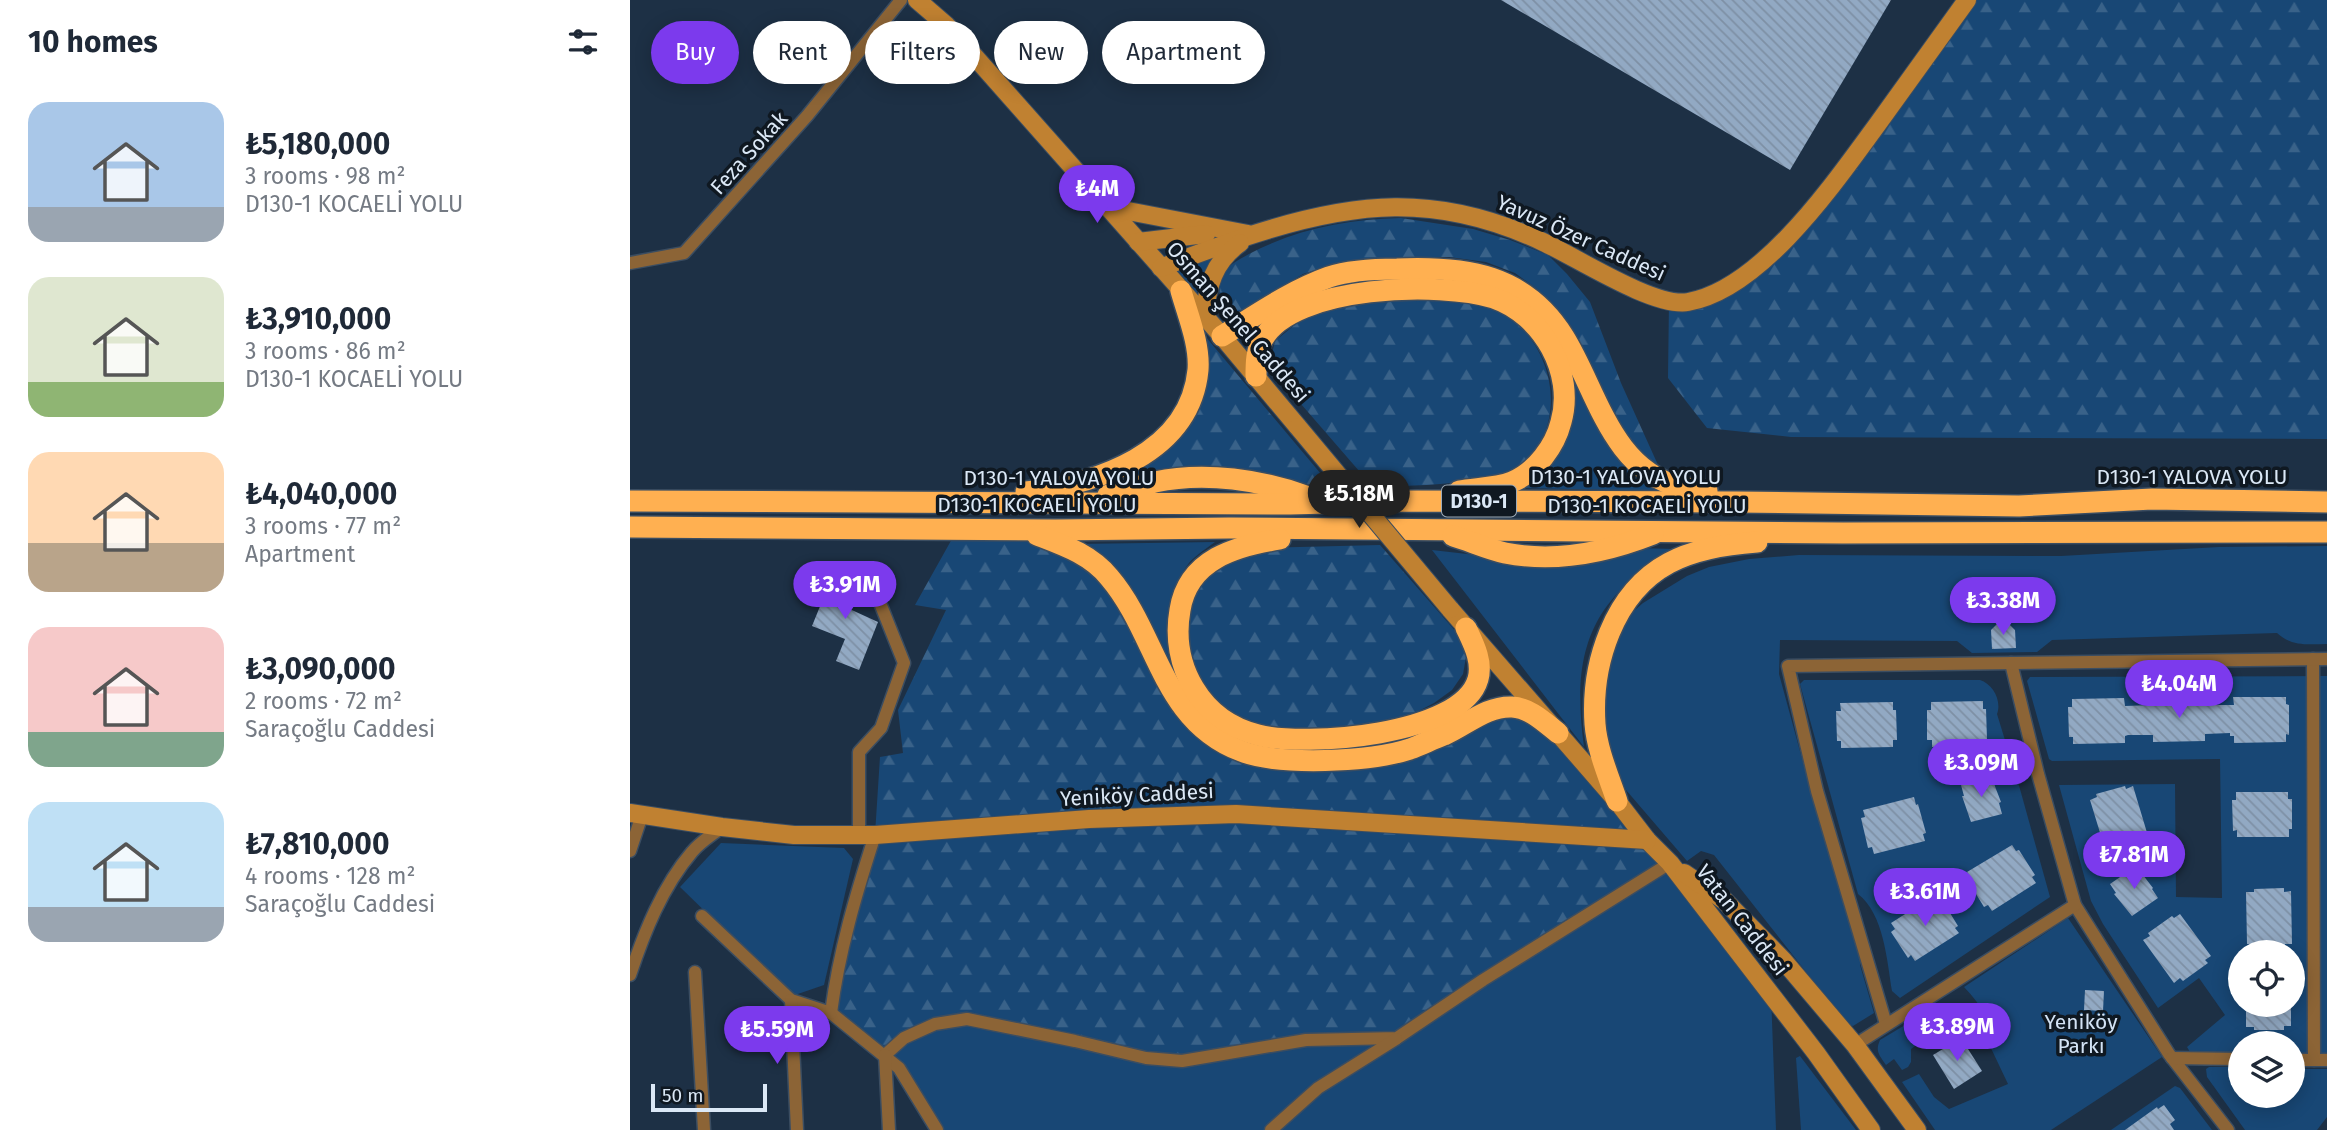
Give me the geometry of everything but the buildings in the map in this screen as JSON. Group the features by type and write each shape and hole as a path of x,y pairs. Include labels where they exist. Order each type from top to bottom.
{"highway":[{"path":"1222,336 1295,291 1331,276 1408,268 1472,272 1512,286 1540,305 1564,337 1608,426 1632,459 1653,475 1680,487 1757,493 2112,501"},
{"path":"1256,376 1259,348 1270,330 1304,309 1364,291 1434,288 1468,292 1496,299 1524,316 1555,352 1564,377 1566,405 1559,433 1549,451 1531,469 1512,482 1402,501"},
{"path":"882,502 1048,489 1112,471 1156,446 1186,409 1198,369 1196,346 1181,291"},
{"name":"D130-1 YALOVA YOLU","path":"630,501 1078,503 1155,482 1217,478 1248,481 1294,491 1328,503 1737,502 2019,506 2152,499 2327,502"},
{"name":"D130-1 KOCAELİ YOLU","path":"630,527 1664,530 1843,533 2327,532"},
{"path":"1025,530 1070,547 1093,561 1110,577 1130,609 1170,688 1188,715 1211,736 1242,752 1275,759 1367,757 1409,750 1486,712 1514,707 1527,709 1558,733"},
{"path":"1336,530 1236,548 1222,553 1206,564 1192,579 1181,603 1177,626 1178,648 1185,673 1197,695 1212,712 1231,725 1258,735 1290,740 1396,731 1433,718 1469,694 1478,680 1479,667 1476,650 1466,628"},
{"path":"1617,801 1595,727 1595,684 1601,654 1618,615 1642,584 1669,563 1700,551 1742,543 1843,533"}],"street":[{"name":"Feza Sokak","path":"630,263 684,253 807,116 901,0"},
{"name":"Osman Şenel Caddesi","path":"917,0 946,24 1222,336 1466,628 1617,801 1647,840 1670,863"},
{"name":"Yavuz Özer Caddesi","path":"1161,268 1279,225 1332,212 1384,207 1429,208 1471,214 1500,223 1669,302 1687,302 1714,294 1768,257 1823,198 1967,0"},
{"name":"Yavuz Özer Caddesi","path":"1107,207 1251,235"},
{"name":"Yavuz Özer Caddesi","path":"1138,242 1189,235 1251,235"},
{"name":"Yavuz Özer Caddesi","path":"1204,316 1212,273 1225,255 1251,235"},
{"path":"831,1013 838,965 867,835 859,752 881,728 904,663 876,593"},
{"path":"2313,659 2313,790 2320,1060"},
{"path":"1886,1024 1817,790 1788,666 2327,659"},
{"path":"2011,663 2038,774 2075,905 2172,1058 2228,1130"},
{"path":"2313,790 2327,790"},
{"path":"630,851 636,814"},
{"name":"Yeniköy Caddesi","path":"636,814 794,835 867,835 1089,819 1236,814 1647,840"},
{"path":"630,975 642,938 663,896 692,851 722,827"},
{"path":"1271,1130 1318,1088 1482,980 1670,863"},
{"name":"Vatan Caddesi","path":"1670,863 1725,901 1783,960 1855,1045 1917,1130"},
{"name":"Vatan Caddesi","path":"1670,863 1809,1043 1871,1130"},
{"path":"1855,1045 2075,905"},
{"path":"702,916 791,1000 831,1013 885,1055 899,1068 937,1130"},
{"path":"695,972 704,1130"},
{"path":"791,1000 797,1130"},
{"path":"885,1055 904,1038 935,1024 967,1019 1146,1058 1182,1061 1306,1040 1396,1038"},
{"path":"885,1055 889,1130"},
{"path":"2172,1058 2228,1059"}],"green space":[{"path":"1967,0 2327,0 2327,439 1791,437 1707,428 1668,378 1669,302 1687,302 1768,257"},
{"path":"1401,218 1473,229 1548,255 1590,302 1621,383 1658,465 1642,455 1624,437 1564,318 1537,289 1515,273 1486,262 1449,257 1408,257 1337,263 1303,274 1239,313 1230,311 1219,300 1220,280 1226,270 1267,245 1342,223"},
{"path":"1213,255 1215,257 1196,294 1177,270"},
{"path":"1450,298 1500,312 1514,321 1530,338 1542,358 1549,379 1551,401 1548,423 1540,443 1526,460 1503,475 1493,478 1373,487 1269,367 1275,341 1302,319 1358,300"},
{"path":"1205,336 1328,485 1315,486 1269,478 1087,488 1177,438 1193,419 1199,393"},
{"path":"1562,350 1627,465 1660,491 1521,488 1554,455"},
{"path":"957,530 1025,530 1093,561 1153,656 1242,752 1367,757 1526,709 1670,863 1397,1038 1358,1038 1182,1061 998,1026 935,1024 885,1055 831,1013 875,835 880,757 903,753 898,710 946,610 915,605"},
{"path":"1215,542 1189,563 1176,586 1167,625 1171,665 1077,544"},
{"path":"1380,545 1457,633 1466,657 1463,674 1452,690 1409,716 1375,725 1295,729 1260,725 1230,713 1207,689 1194,669 1187,643 1192,592 1210,571 1265,548"},
{"path":"2327,546 2327,644 2294,643 2277,633 2052,640 2037,652 1972,653 1957,641 1780,640 1779,674 1812,795 1862,953 1860,965 1874,1013 1853,1026 1847,1024 1714,855 1701,851 1687,861 1626,790 1602,730 1605,664 1629,615 1643,603 1687,576 1709,567 1749,559 1799,555 2061,556 2219,547"},
{"path":"1636,548 1676,549 1624,587 1606,608 1593,630 1585,655 1581,682 1584,747 1432,550 1555,564"},
{"path":"2327,676 2327,1055 2305,1054 2305,1031 2228,1031 2228,1053 2190,1052 2187,1047 2225,1015 2199,978 2158,1008 2091,901 2059,785 2175,784 2176,897 2222,898 2220,759 2052,761 2049,759 2027,681 2030,677"},
{"path":"1804,680 1980,680 1989,685 1997,699 1997,714 2050,897 1900,998 1892,991 1883,939 1874,913 1858,894 1800,684"},
{"path":"721,843 844,848 853,859 824,985 792,996 680,887"},
{"path":"1670,863 1771,994 1776,1130 937,1130 885,1055 935,1024"},
{"name":"Yeniköy Parkı","path":"2068,918 2162,1057 2051,1130 1935,1130 1902,1082 1919,1074 1934,1097 1949,1109 2008,1084 1989,1044 1998,1039 1983,1012 1964,987"},
{"path":"1937,1006 1943,1019 1941,1027 1911,1049 1911,1062 1908,1067 1902,1070 1894,1059 1886,1065 1878,1053 1880,1040"},
{"path":"1800,1056 1856,1130 1801,1130 1796,1058"},
{"path":"2228,1067 2228,1106 2207,1077 2206,1069"},
{"path":"2305,1069 2327,1069 2327,1117 2317,1130 2245,1130 2229,1108 2305,1108"},
{"path":"2175,1086 2180,1088 2212,1130 2111,1130"}]}
